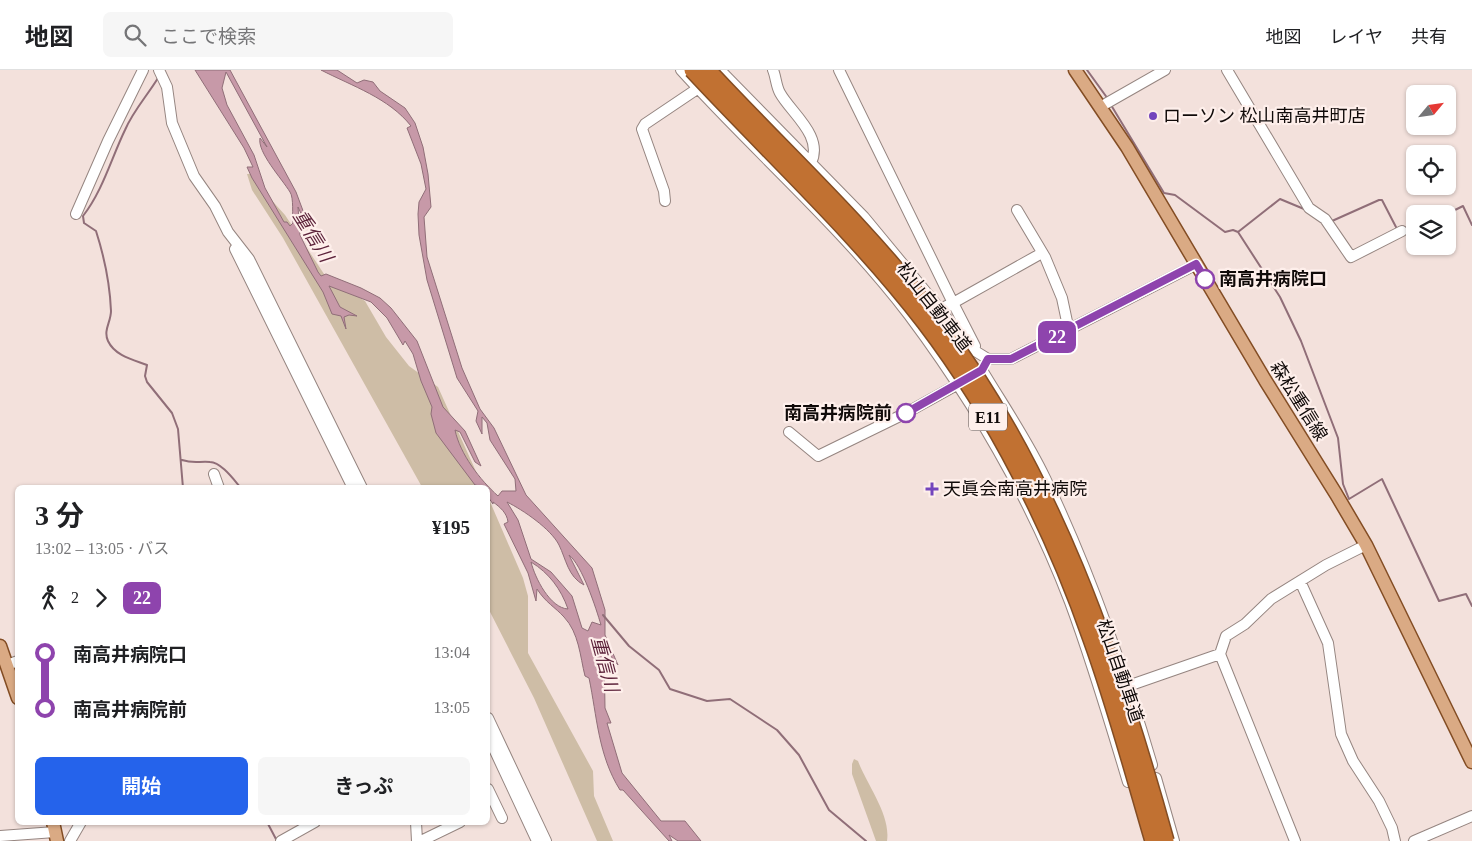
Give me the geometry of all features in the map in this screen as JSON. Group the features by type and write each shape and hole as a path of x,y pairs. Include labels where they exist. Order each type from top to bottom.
{"highway":[{"name":"松山自動車道","path":"692,70 838,221 885,274 925,323 959,370 990,421 1026,489 1060,562 1091,638 1153,841"},
{"name":"松山自動車道","path":"719,70 894,266 934,316 968,364 1000,415 1037,482 1103,634 1166,841"}],"main road":[{"name":"森松重信線","path":"1075,70 1127,147 1366,546 1468,743 1472,762"},
{"path":"0,646 12,663 15,680"}],"street":[{"path":"76,214 108,141 143,70"},
{"path":"159,70 167,87 172,122 194,176 215,206 228,232 249,259 361,485"},
{"path":"680,70 878,279 913,321 990,437 1021,496 1069,601 1101,693 1146,841"},
{"path":"719,70 864,217 974,351 988,359 1011,359 1069,331 1196,264"},
{"path":"773,70 781,94 809,131 813,154 811,163"},
{"path":"839,70 975,346 974,351"},
{"path":"1100,107 1165,70"},
{"path":"1228,70 1309,208 1325,219 1351,257 1402,231"},
{"path":"665,201 664,191 642,128 697,88"},
{"path":"1017,210 1042,253 1062,298 1069,331"},
{"path":"228,232 231,243 249,274 349,485"},
{"path":"940,308 953,303 1042,253"},
{"path":"789,432 818,456 957,385 982,370 988,359"},
{"path":"982,370 1044,477 1094,592 1128,686 1174,841"},
{"path":"214,474 218,485"},
{"path":"1295,841 1220,654 1226,636 1244,624 1271,599 1326,565 1366,546"},
{"path":"1300,581 1328,643 1341,734 1353,761 1379,801 1392,828 1395,841"},
{"path":"1128,686 1220,654"},
{"path":"490,722 546,841"},
{"path":"490,740 537,841"},
{"path":"492,807 502,818"},
{"path":"1414,841 1472,816"},
{"path":"70,841 79,825"},
{"path":"281,841 310,825"},
{"path":"416,825 417,841"},
{"path":"421,841 454,825"},
{"path":"0,836 55,832"}],"shaded area":[{"path":"195,70 230,70 296,192 317,248 298,207 300,235 318,272 321,276 326,274 361,288 380,298 391,308 417,341 443,407 465,431 481,466 475,462 460,432 455,430 461,448 487,485 475,485 436,433 431,414 432,407 421,381 413,354 405,341 403,345 387,318 371,302 329,286 340,307 357,316 349,315 344,317 346,329 341,316 332,314 323,292 252,178 247,167 253,167 244,148","holes":["226,72 267,147 260,138 262,151 291,195 293,223 290,226 287,222 284,222 265,188 254,155 227,105 222,88"]},
{"path":"321,70 337,70 357,83 364,80 373,82 380,91 405,108 415,123 423,147 431,207 424,217 427,257 462,368 480,409 494,428 526,495 592,568 605,610 605,635 618,665 604,648 605,708 611,723 607,723 622,773 661,821 685,821 701,841 678,841 669,835 672,841 669,841 623,790 620,790 607,763 589,678 585,676 573,630 564,617 537,589 536,601 528,573 504,524 508,522 505,513 493,502 493,504 490,500 490,488 498,496 502,491 516,491 515,479 490,440 487,423 482,417 482,434 476,421 478,411 457,378 427,280 419,235 418,214 419,202 426,189 421,164 407,128 411,126 402,116 381,100","holes":["507,502 528,515 550,533 559,545 571,573 584,585 569,555 574,560 588,587 601,625 592,622 588,631 582,628 572,596 551,572 531,559 518,520","531,562 554,582 568,609 561,607 549,598 540,584"]},
{"path":"247,174 253,174 257,184 285,215 326,277 365,301 386,337 409,366 438,387 482,485 421,485 283,238 252,190"},
{"path":"490,502 523,578 528,596 528,653 593,771 594,796 613,841 597,841 534,698 490,612"},
{"path":"854,759 858,761 882,811 887,831 887,841 876,841 852,774"}],"waterway":[{"path":"1087,70 1108,99"},
{"path":"158,78 128,123 96,196 83,216 84,223 96,231 102,251 111,311 106,333 108,341 120,354 147,365 145,376 147,382 172,413 178,429 183,485"},
{"path":"1111,105 1164,193 1175,195 1225,232 1233,230 1238,232 1280,297 1301,341 1338,438 1343,484 1349,499 1382,479 1439,601 1466,594 1472,606"},
{"path":"1238,232 1280,199 1304,209"},
{"path":"1332,221 1382,200 1397,229"},
{"path":"1456,210 1463,206 1472,225"},
{"path":"182,460 214,463 227,472 238,485"},
{"name":"重信川","path":"603,615 629,646 659,670 670,689 707,701 730,699 777,730 799,755 829,810 866,841"},
{"path":"269,825 277,841"}],"bus line":[{"name":"22","path":"906,413 982,370 988,359 1011,359 1073,329 1196,264 1205,279"}],"place":[{"name":"ローソン 松山南高井町店","path":"1153,116"},
{"name":"南高井病院口","path":"1205,279"},
{"name":"南高井病院前","path":"906,413"},
{"name":"天眞会南高井病院","path":"932,489"}]}
